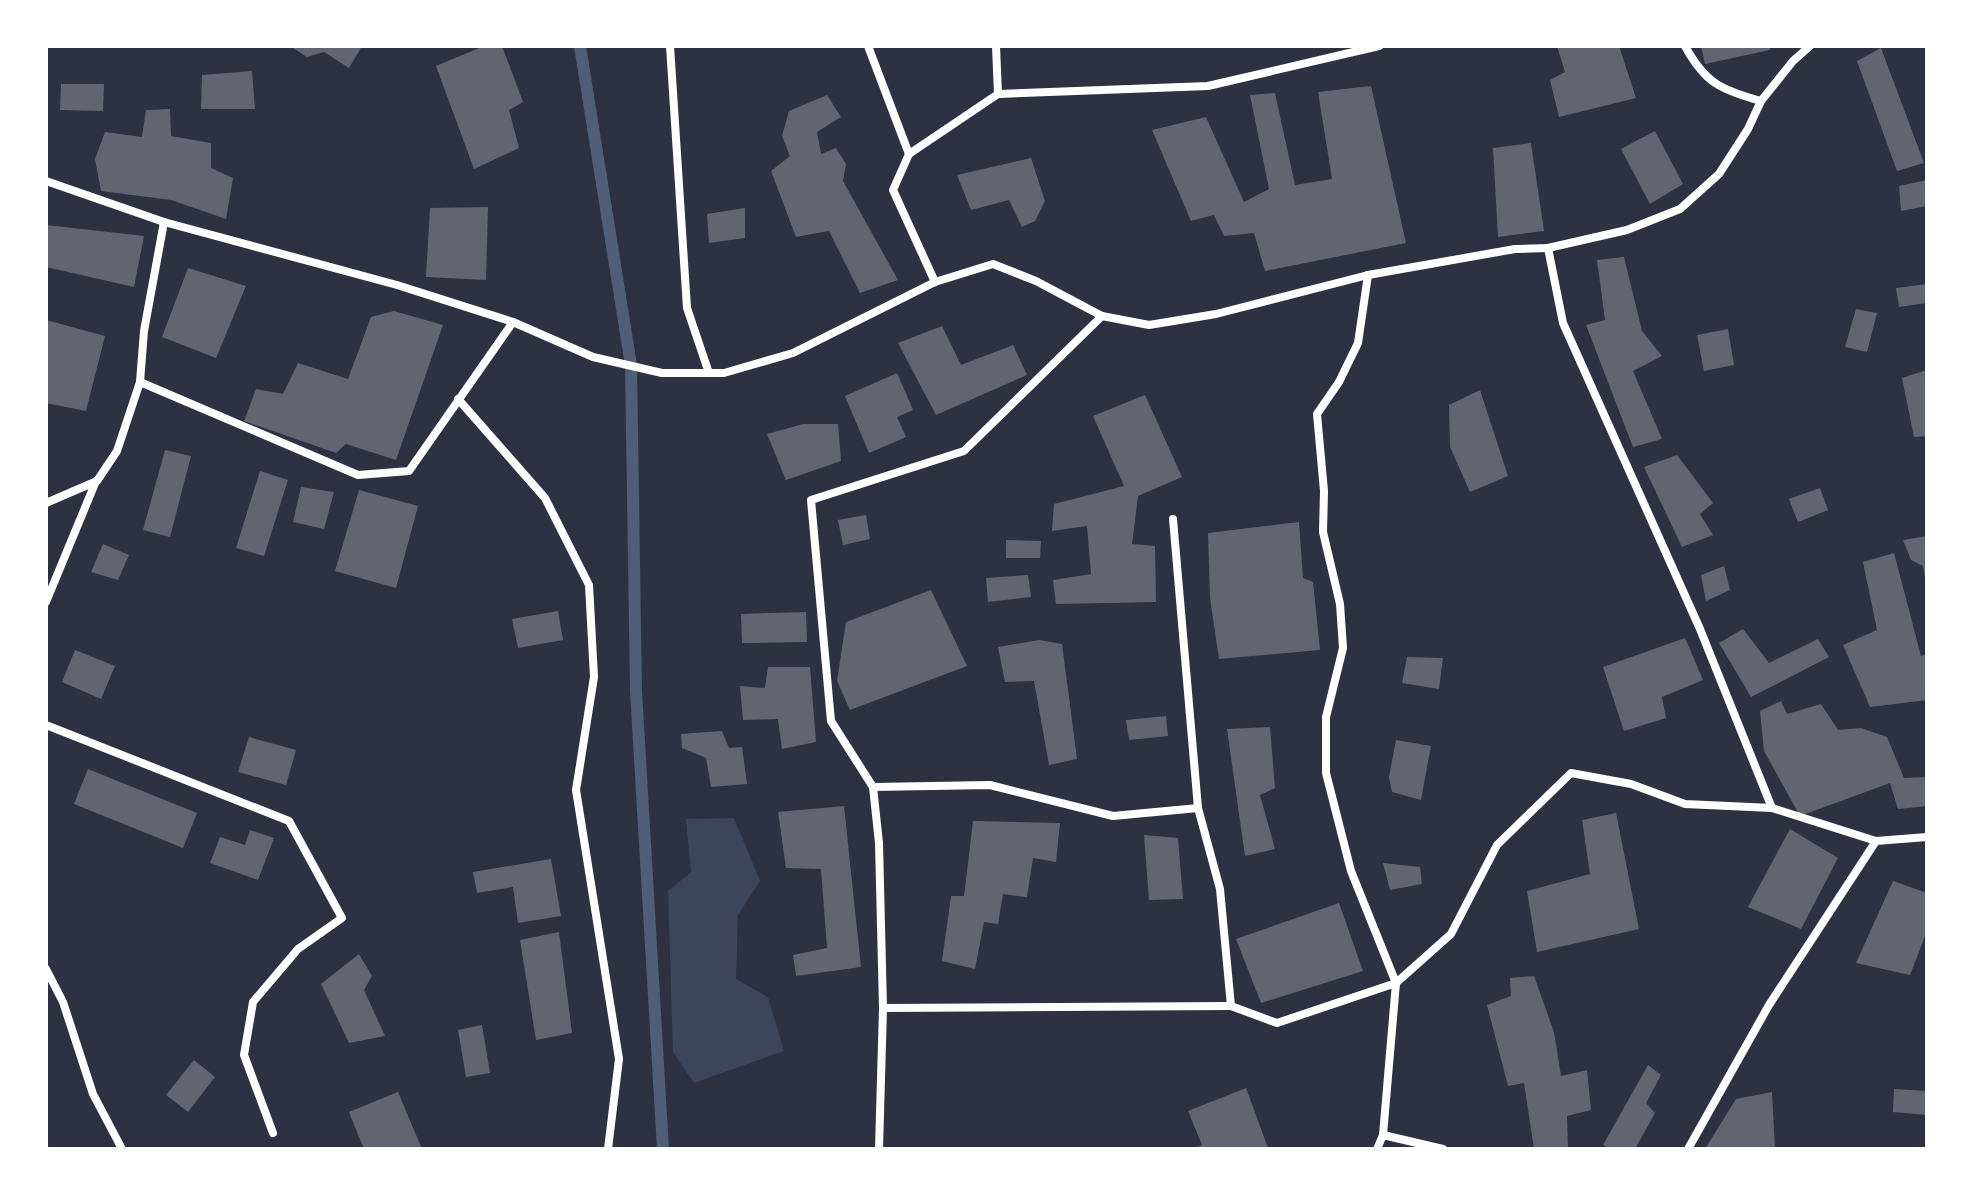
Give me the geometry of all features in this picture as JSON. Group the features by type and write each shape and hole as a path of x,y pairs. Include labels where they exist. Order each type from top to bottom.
{"street":[{"path":"670,46 687,308 709,373"},
{"path":"868,46 909,154"},
{"path":"996,46 998,94"},
{"path":"935,282 893,190 909,154 998,94 1208,86 1379,46"},
{"path":"1685,46 1699,72 1726,92 1761,101"},
{"path":"46,181 164,222 397,285 513,322 593,357 662,373 724,373 793,353 935,282 993,264 1036,281 1102,316 1149,325 1216,314 1368,275 1515,249 1548,248 1627,230 1680,209 1719,174 1748,129 1761,101 1793,61 1810,46"},
{"path":"46,602 97,481 117,451 140,382 144,331 164,222"},
{"path":"1548,248 1563,323 1700,629 1772,808"},
{"path":"1368,275 1358,343 1339,382 1317,414 1324,491 1323,532 1340,604 1343,648 1326,717 1326,773 1351,871 1396,983 1383,1135 1377,1149"},
{"path":"879,1149 883,1008 879,843 873,787 831,721 811,500 964,451 1102,316"},
{"path":"140,382 358,475 409,471 513,322"},
{"path":"458,399 545,498 589,585 594,677 576,790 619,1059 608,1149"},
{"path":"46,503 97,481"},
{"path":"1173,519 1198,808 1220,889 1231,1006"},
{"path":"46,725 289,821 342,918 298,949 253,1002 244,1055 273,1133"},
{"path":"883,1008 1231,1006 1277,1023 1396,983 1451,934 1497,845 1571,773 1631,784 1685,804 1772,808 1876,841 1927,837"},
{"path":"873,787 990,785 1113,816 1198,808"},
{"path":"1688,1149 1769,1005 1876,841"},
{"path":"46,969 63,1002 93,1094 122,1149"},
{"path":"1383,1135 1443,1149"}],"shaded area":[{"path":"734,818 760,881 738,915 736,979 768,997 784,1051 694,1083 673,1052 668,891 691,872 686,819"}],"building":[{"path":"290,46 362,46 349,68 324,52 307,57"},
{"path":"484,46 502,46 523,102 509,110 519,148 474,169 436,66"},
{"path":"1557,46 1619,46 1636,98 1559,117 1550,80 1565,72"},
{"path":"1701,46 1770,46 1770,50 1705,64"},
{"path":"1881,48 1924,163 1897,171 1857,61"},
{"path":"252,71 255,109 201,109 202,75"},
{"path":"61,84 104,84 103,111 60,110"},
{"path":"1371,86 1406,243 1265,271 1254,233 1224,236 1214,215 1191,221 1152,130 1206,117 1244,202 1269,189 1250,95 1275,93 1295,185 1332,179 1318,92"},
{"path":"827,95 841,117 817,132 821,154 836,148 846,164 843,181 898,280 860,293 829,231 796,237 771,171 790,156 782,136 789,111"},
{"path":"170,109 171,136 211,143 211,168 233,178 226,219 171,200 101,191 95,159 105,132 142,137 146,110"},
{"path":"1655,131 1683,184 1650,204 1621,149"},
{"path":"1531,143 1544,231 1498,237 1493,148"},
{"path":"1031,158 1045,201 1035,221 1022,227 1009,200 971,210 957,175"},
{"path":"1927,180 1927,206 1901,211 1899,186"},
{"path":"488,207 486,280 426,277 430,208"},
{"path":"745,208 745,238 709,243 707,214"},
{"path":"46,225 144,236 134,287 46,267"},
{"path":"1624,257 1642,331 1662,356 1633,371 1662,439 1633,447 1586,325 1605,320 1597,260"},
{"path":"188,268 246,286 216,358 162,337"},
{"path":"1927,284 1927,303 1899,307 1896,288"},
{"path":"1856,309 1877,313 1867,352 1845,347"},
{"path":"394,311 443,325 396,460 346,444 336,453 244,421 256,389 283,394 298,363 348,379 371,317"},
{"path":"46,320 105,336 86,411 46,403"},
{"path":"942,326 961,365 1013,345 1027,375 936,415 898,343"},
{"path":"1728,329 1734,365 1704,371 1697,335"},
{"path":"1927,370 1927,436 1914,437 1902,378"},
{"path":"897,373 913,410 897,417 906,437 869,453 845,396"},
{"path":"1480,390 1508,476 1470,492 1450,447 1449,405"},
{"path":"1145,395 1182,477 1138,496 1132,544 1155,546 1156,602 1056,604 1053,580 1091,574 1087,526 1052,531 1054,504 1124,486 1093,416"},
{"path":"803,424 838,424 841,461 786,480 767,434"},
{"path":"165,450 191,456 170,537 143,530"},
{"path":"1677,455 1713,503 1700,514 1713,535 1682,547 1644,467"},
{"path":"260,471 288,480 264,556 236,548"},
{"path":"301,487 334,492 324,529 293,522"},
{"path":"1820,488 1828,510 1798,522 1789,499"},
{"path":"359,490 418,506 396,588 335,571"},
{"path":"866,515 870,539 843,545 838,520"},
{"path":"1299,522 1303,578 1313,582 1320,650 1219,659 1210,598 1208,533"},
{"path":"1927,536 1925,578 1923,566 1911,560 1903,540"},
{"path":"1006,540 1041,541 1040,558 1006,558"},
{"path":"103,544 129,555 118,580 91,572"},
{"path":"1894,553 1921,656 1927,654 1927,700 1870,707 1843,645 1877,630 1863,562"},
{"path":"1724,566 1730,590 1706,601 1701,575"},
{"path":"1028,575 1031,597 988,602 986,578"},
{"path":"931,590 967,666 850,710 837,681 846,622"},
{"path":"558,611 563,640 518,648 512,619"},
{"path":"806,612 807,642 742,643 741,614"},
{"path":"1743,629 1769,663 1818,639 1829,657 1751,697 1719,643"},
{"path":"1685,638 1703,680 1662,697 1666,718 1624,731 1603,667"},
{"path":"1039,640 1062,644 1077,759 1049,765 1034,681 1005,682 998,647"},
{"path":"75,650 115,666 101,699 62,682"},
{"path":"1407,657 1443,658 1439,689 1402,683"},
{"path":"768,667 810,667 816,742 782,749 778,719 743,720 740,686 765,688"},
{"path":"1781,701 1787,714 1821,704 1838,730 1861,728 1887,737 1904,778 1927,777 1927,806 1898,809 1890,783 1800,816 1764,751 1760,711"},
{"path":"1166,716 1168,736 1129,740 1126,720"},
{"path":"1270,727 1275,788 1260,795 1275,849 1245,856 1227,729"},
{"path":"722,731 729,748 742,747 747,784 711,787 706,758 682,748 681,734"},
{"path":"249,737 296,750 286,785 238,772"},
{"path":"1396,740 1431,746 1421,800 1392,792 1389,777"},
{"path":"88,769 197,813 183,848 74,804"},
{"path":"844,806 861,967 796,976 793,955 827,948 821,869 786,868 778,812"},
{"path":"1616,813 1639,929 1537,952 1527,891 1590,874 1582,820"},
{"path":"973,821 1060,823 1056,862 1033,858 1027,897 1003,894 998,924 984,922 975,969 942,961 951,896 964,896"},
{"path":"1790,829 1838,858 1801,929 1748,907"},
{"path":"250,830 274,838 258,880 210,863 220,837 245,845"},
{"path":"1144,835 1178,838 1183,899 1149,900"},
{"path":"551,859 561,916 518,923 513,887 477,893 473,872"},
{"path":"1383,863 1420,867 1422,884 1390,890"},
{"path":"1893,881 1927,893 1927,931 1910,975 1856,963"},
{"path":"1339,903 1363,971 1261,1003 1236,939"},
{"path":"559,932 572,1033 536,1040 520,940"},
{"path":"359,954 372,976 364,990 385,1036 349,1043 321,984"},
{"path":"1534,976 1554,1032 1561,1076 1587,1070 1591,1110 1567,1116 1568,1148 1534,1149 1524,1083 1508,1086 1487,1005 1511,996 1510,978"},
{"path":"482,1025 490,1073 466,1077 458,1030"},
{"path":"194,1060 215,1077 188,1112 166,1095"},
{"path":"1648,1065 1661,1075 1646,1103 1655,1113 1635,1149 1611,1149 1603,1145"},
{"path":"1246,1088 1268,1148 1193,1149 1202,1145 1188,1111"},
{"path":"1894,1089 1927,1091 1927,1115 1893,1112"},
{"path":"398,1092 422,1149 364,1149 349,1112"},
{"path":"1772,1092 1775,1149 1705,1149 1736,1099"}],"waterway":[{"path":"580,46 631,365 636,691 663,1149"}]}
